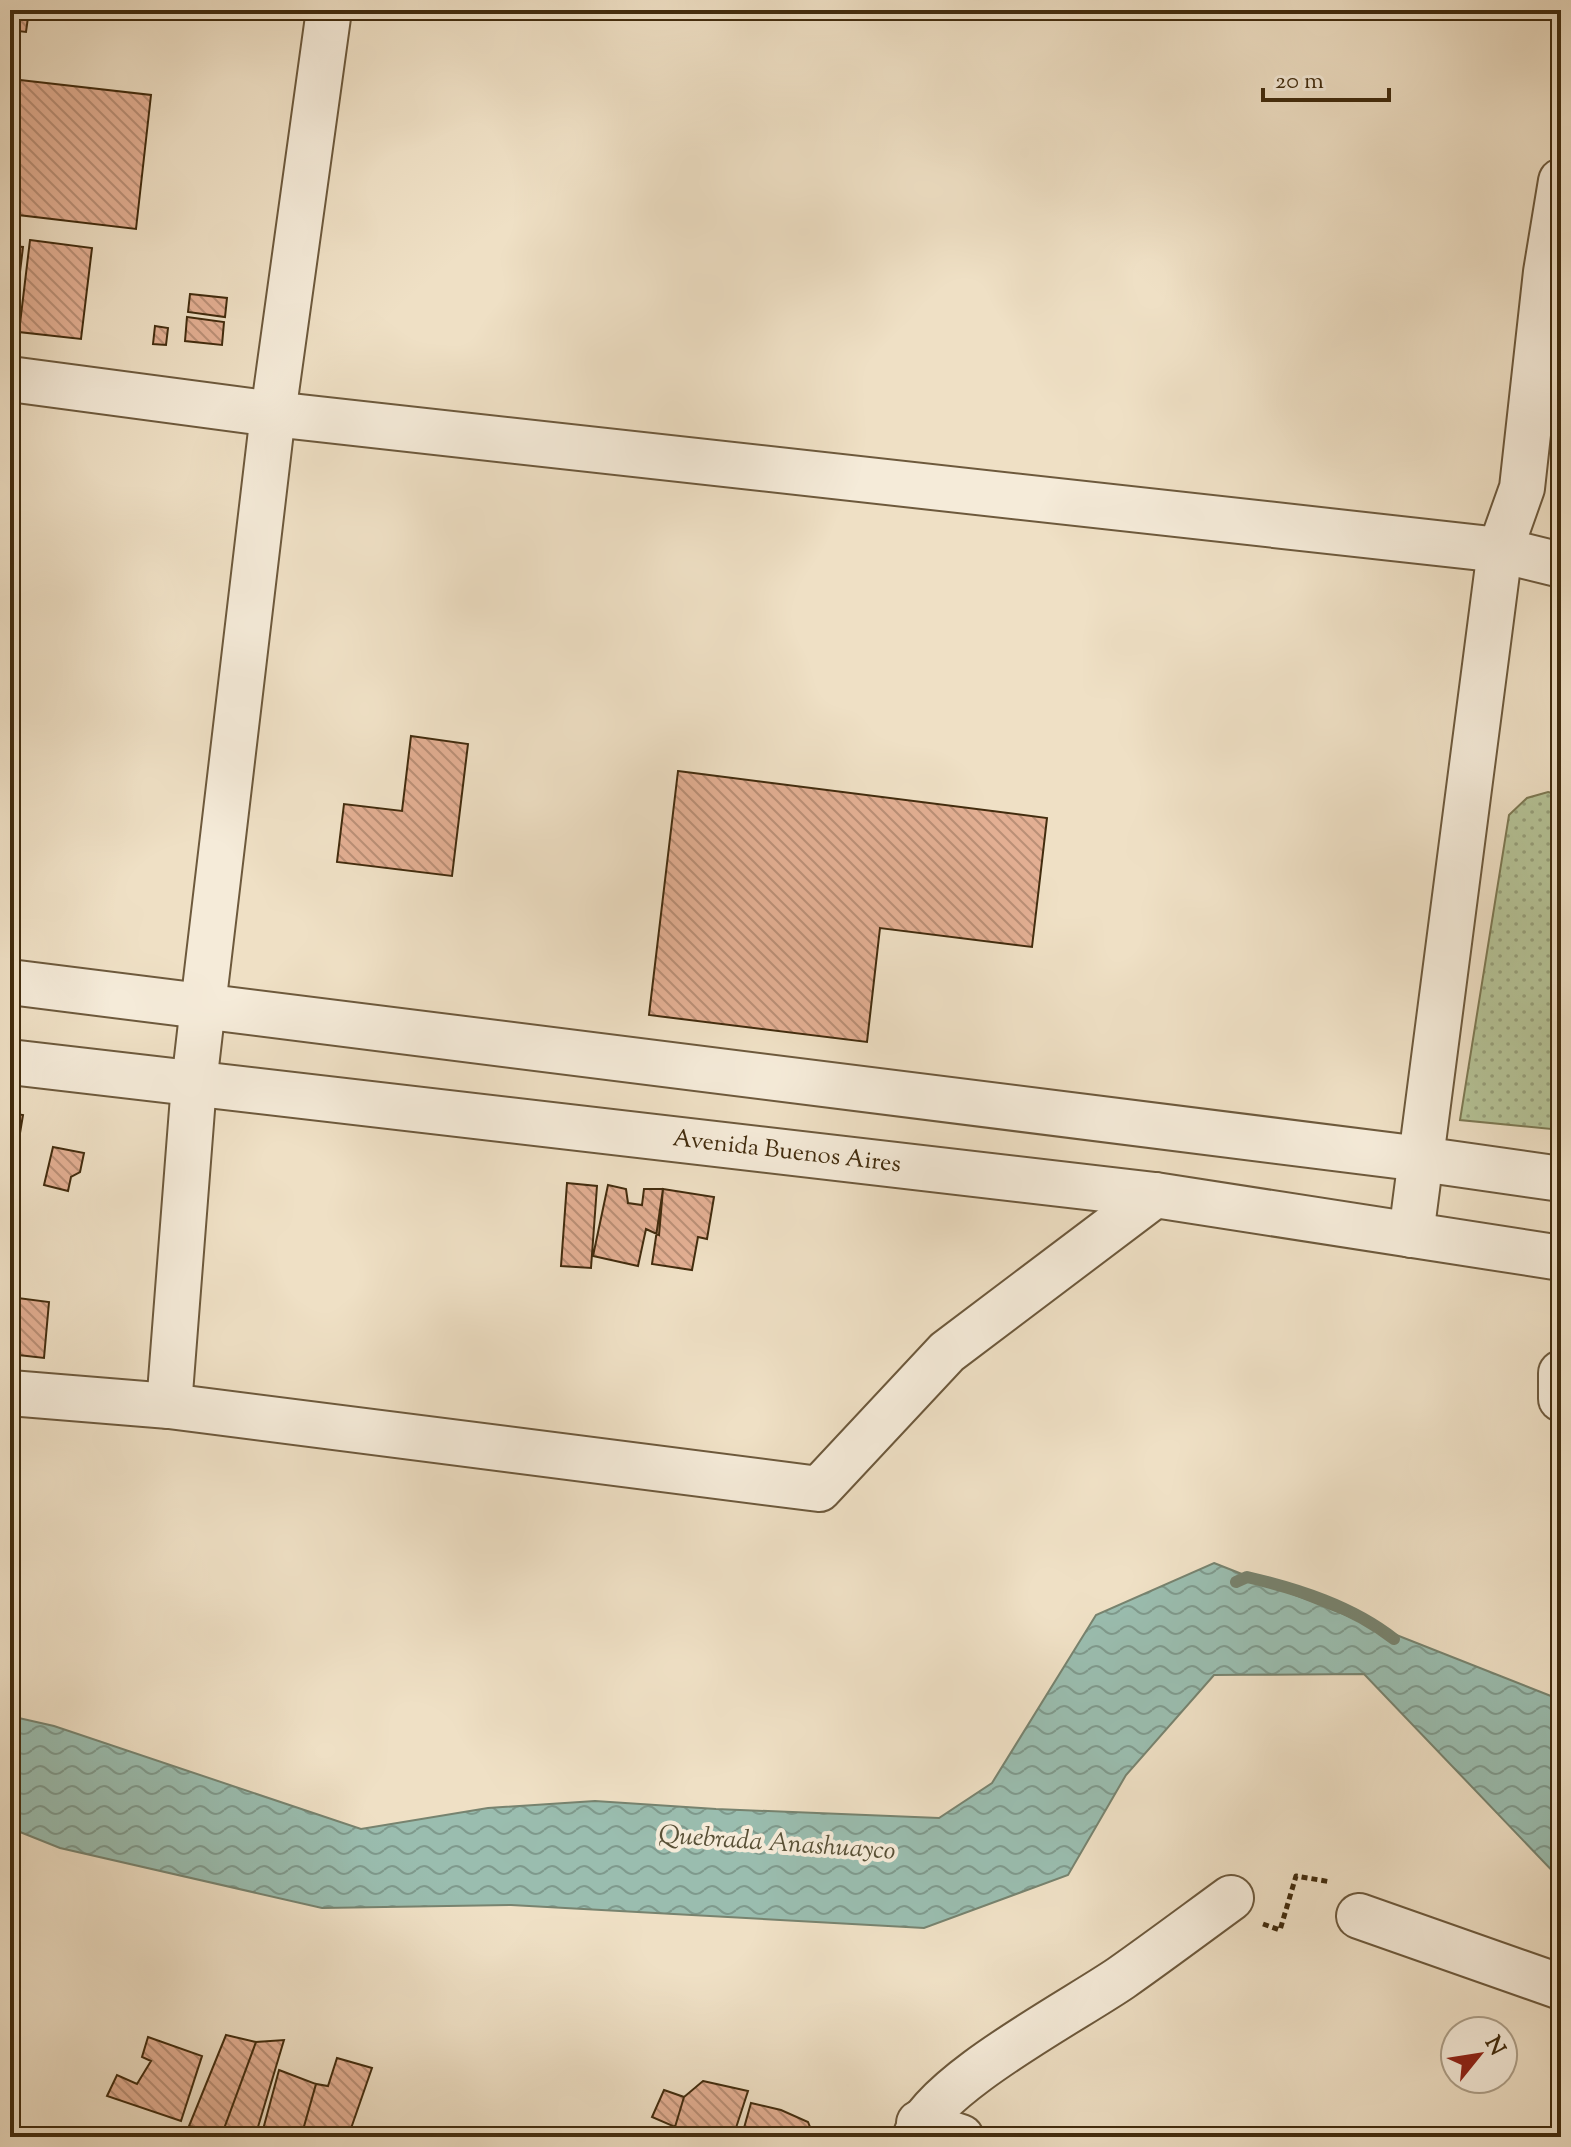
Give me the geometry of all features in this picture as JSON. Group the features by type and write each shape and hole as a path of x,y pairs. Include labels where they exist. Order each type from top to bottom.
{"street":[{"path":"169,1406 194,1084 273,414 329,10"},
{"path":"1411,1235 1500,550 1522,488 1546,272 1561,181"},
{"path":"10,379 273,414 1500,550 1561,565"},
{"path":"10,982 1561,1179"},
{"name":"Avenida Buenos Aires","path":"10,1062 1155,1195 1561,1258"},
{"path":"10,1393 169,1406 819,1489 947,1352 1155,1195"},
{"path":"1561,1373 1561,1399"},
{"path":"917,2130 958,2085 1120,1978 1244,1910"},
{"path":"1359,1916 1561,1987"},
{"path":"917,2130 961,2137"}],"path":[{"path":"1244,1910 1280,1930 1296,1876 1331,1882"}],"shaded area":[{"path":"1548,792 1561,795 1561,1130 1460,1120 1509,815 1527,798"}],"water":[{"path":"1214,1563 1561,1700 1561,1880 1364,1674 1214,1675 1126,1775 1068,1875 924,1928 511,1905 322,1908 60,1848 10,1828 10,1716 54,1726 361,1829 488,1808 595,1801 939,1818 992,1783 1096,1615"}],"building":[{"path":"10,10 29,10 26,32 10,30"},
{"path":"20,80 151,95 136,229 10,214 10,167"},
{"path":"30,240 92,248 81,339 19,332"},
{"path":"10,246 23,247 16,305 10,304"},
{"path":"190,294 227,298 225,317 188,312"},
{"path":"187,317 224,322 222,345 185,341"},
{"path":"155,326 168,328 166,345 153,344"},
{"path":"411,736 468,744 452,876 337,862 344,804 402,811"},
{"path":"678,771 1047,818 1032,947 880,928 867,1042 649,1015"},
{"path":"10,1113 23,1115 13,1175 10,1175"},
{"path":"53,1147 84,1153 80,1172 71,1177 68,1191 44,1185"},
{"path":"567,1183 597,1186 591,1268 561,1266"},
{"path":"608,1185 626,1189 628,1203 642,1205 644,1189 663,1189 659,1235 646,1229 638,1266 593,1256"},
{"path":"663,1189 714,1197 707,1239 698,1237 692,1270 652,1264"},
{"path":"10,1297 49,1302 44,1358 10,1354"},
{"path":"226,2035 256,2042 222,2134 189,2126"},
{"path":"148,2037 202,2056 181,2121 107,2096 117,2075 137,2084 151,2061 142,2057"},
{"path":"284,2040 255,2137 222,2134 256,2042"},
{"path":"337,2058 372,2068 348,2137 301,2137 316,2084 328,2086"},
{"path":"279,2070 316,2084 301,2137 261,2137"},
{"path":"703,2081 748,2091 733,2137 693,2137 690,2130 675,2127 684,2097"},
{"path":"664,2090 684,2097 675,2127 652,2117"},
{"path":"751,2103 781,2110 808,2122 814,2137 775,2137 744,2128"}],"waterway":[{"name":"Quebrada Anashuayco","path":"1236,1582 1247,1577 1305,1593 1360,1617 1394,1639"}]}
